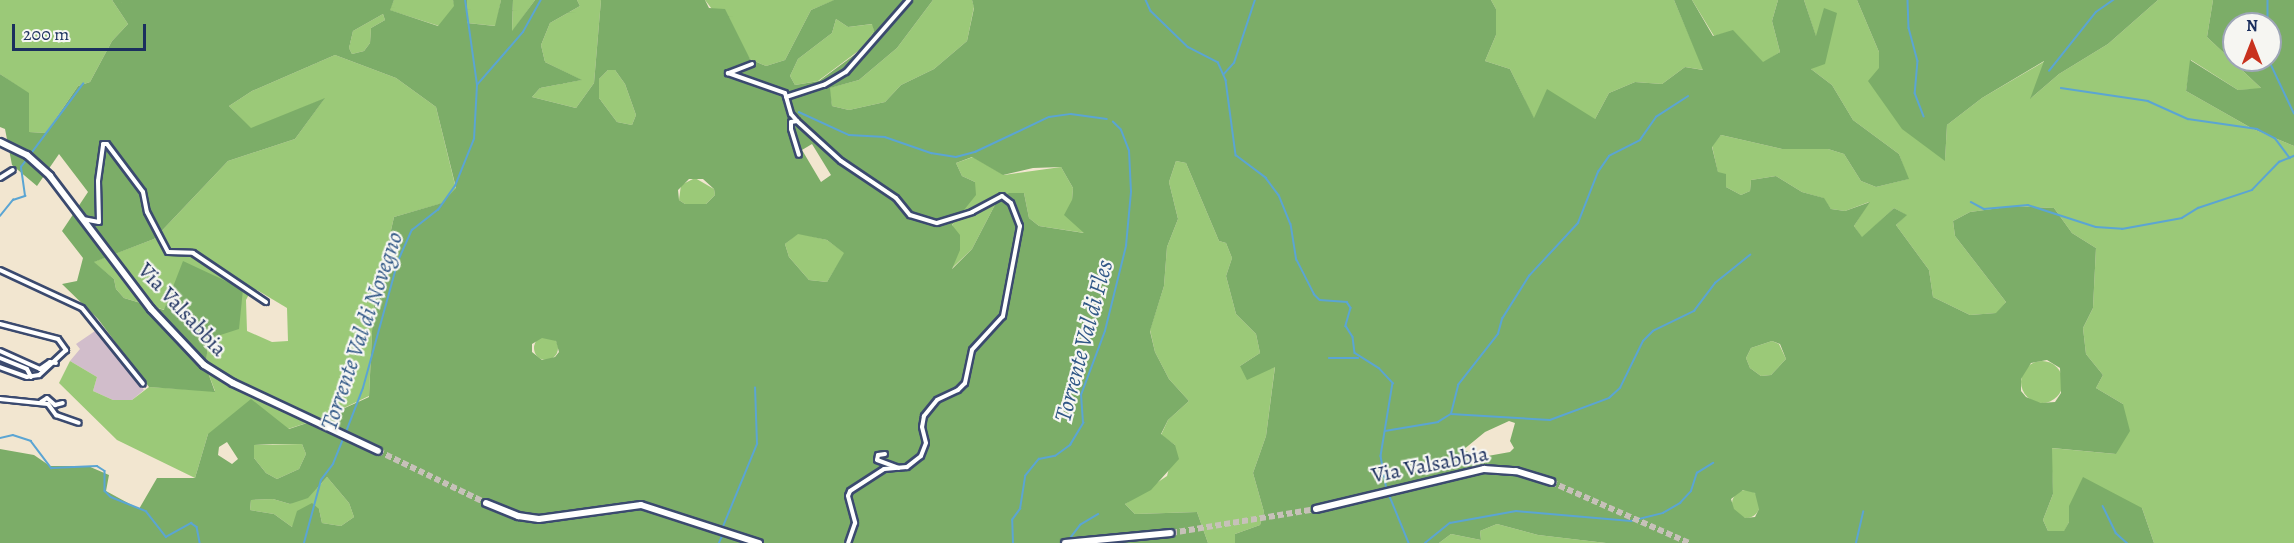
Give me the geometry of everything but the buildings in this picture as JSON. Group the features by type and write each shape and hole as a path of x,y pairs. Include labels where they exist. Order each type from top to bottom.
{"main road":[{"name":"Via Valsabbia","path":"5,144 42,168 151,309 178,339 223,378 376,450"},
{"name":"Via Valsabbia","path":"1318,508 1464,472 1494,468 1551,482"},
{"path":"486,503 518,516 539,519 616,506 641,505 658,508 759,543"},
{"path":"1065,543 1171,533"}],"street":[{"path":"786,97 824,85 846,72 909,0"},
{"path":"752,64 728,73 785,93 797,121 841,161 896,198 910,214 922,221 956,219 1002,196 1017,214 1020,234 1003,316 972,350 965,382 958,390 937,400 924,416 922,427 926,443 921,456 899,469 884,469 850,491 848,496 855,523 848,543"},
{"path":"797,121 791,122 791,129 799,155"},
{"path":"82,219 99,222 98,181 103,144 107,144 143,192 147,212 168,252 193,254 266,302"},
{"path":"0,178 13,170"},
{"path":"0,270 82,308 143,384"},
{"path":"0,324 62,342 66,350 56,363 31,376 0,367"},
{"path":"0,351 40,369 50,362 56,363"},
{"path":"0,358 27,369 31,376"},
{"path":"40,402 47,398 55,405 63,402"},
{"path":"0,399 48,404 56,415 79,423"},
{"path":"885,454 878,455 877,460 899,469"}],"shaded area":[{"path":"98,329 144,390 132,400 113,400 93,391 97,377 70,361 80,349 76,344"}],"green space":[{"path":"0,0 112,0 128,24 112,41 90,82 78,86 46,133 29,132 29,94 0,74"},
{"path":"112,0 394,0 390,10 438,26 454,6 453,0 467,0 467,23 495,26 501,0 513,0 512,31 535,0 577,0 580,6 550,23 541,45 545,62 582,80 540,88 532,97 576,108 594,83 601,0 705,0 709,8 725,9 750,59 766,66 785,60 811,10 834,0 933,0 897,48 859,80 830,88 832,106 849,110 885,102 901,85 934,69 967,41 974,8 972,0 1491,0 1496,9 1496,35 1485,61 1510,69 1534,118 1547,89 1595,119 1609,93 1635,82 1662,84 1685,67 1703,70 1674,0 1692,0 1713,36 1733,30 1763,62 1780,52 1772,21 1778,0 1804,0 1816,36 1824,8 1837,13 1825,64 1811,69 1832,85 1853,120 1899,154 1909,179 1876,187 1861,181 1844,154 1828,149 1782,149 1721,135 1712,147 1718,172 1726,174 1726,187 1741,195 1750,191 1751,180 1776,176 1802,192 1824,198 1831,209 1845,211 1870,202 1854,226 1862,237 1894,208 1907,215 1896,225 1929,270 1933,297 1970,315 1996,313 2006,302 1955,236 1953,221 1970,212 2014,206 2054,208 2072,233 2096,248 2093,308 2083,328 2086,354 2103,375 2096,388 2123,404 2130,431 2116,454 2052,448 2053,494 2043,520 2048,531 2064,531 2069,522 2069,506 2083,477 2142,508 2154,543 1606,543 1538,535 1497,524 1480,531 1481,540 1451,534 1439,543 1235,543 1235,534 1260,525 1264,512 1253,473 1266,436 1275,367 1247,380 1240,366 1260,353 1256,334 1236,314 1226,276 1232,258 1226,243 1219,241 1186,163 1176,161 1169,182 1178,219 1167,247 1164,286 1150,331 1155,352 1169,379 1189,401 1168,420 1161,434 1175,445 1179,459 1151,490 1125,504 1135,514 1197,512 1208,543 0,543 0,449 34,455 50,466 88,466 109,475 106,491 139,509 157,478 195,478 208,434 251,399 289,429 325,417 369,397 373,310 394,217 442,203 456,188 436,107 396,78 335,55 252,91 229,106 251,128 325,98 295,139 228,161 154,239 94,262 114,279 116,289 124,298 164,310 183,261 243,289 239,329 208,339 206,367 215,392 149,387 98,319 62,284 77,281 83,258 62,231 88,192 59,154 37,186 12,165 5,129 0,127 0,74 29,93 29,132 46,133 78,86 90,82 112,41 128,24","holes":["383,14 385,20 371,28 370,43 364,51 352,54 349,48 353,31","836,19 848,27 872,24 874,31 865,47 819,81 795,85 790,76 798,59 832,33","608,70 615,70 625,84 636,115 632,125 617,122 599,98 599,79","812,144 831,175 821,182 802,150","972,157 1003,175 1033,168 1061,167 1073,188 1072,200 1064,215 1084,233 1039,226 1029,218 1024,193 1009,193 998,199 972,249 952,269 960,250 960,235 952,225 976,195 975,182 962,176 956,163","689,179 703,179 714,189 715,195 706,204 685,204 679,200 678,190","798,234 827,240 844,253 827,282 809,280 789,257 785,244","542,338 556,341 559,352 555,357 542,360 532,352 532,344","1772,341 1780,344 1786,359 1771,375 1761,376 1750,368 1746,358 1751,348","2047,360 2060,368 2061,393 2055,402 2041,403 2026,397 2021,391 2021,379 2031,363","1509,421 1515,423 1510,441 1514,448 1510,452 1482,457 1463,450 1485,432","227,442 238,459 232,464 218,455 219,447","302,444 306,454 299,469 277,479 266,473 254,458 254,445","327,477 349,503 354,517 341,526 322,523 319,509 312,503 297,511 292,527 274,514 250,510 251,500 273,499 290,504 308,498","1743,490 1755,493 1759,509 1755,517 1745,518 1734,509 1731,499"]},
{"path":"394,0 453,0 455,6 439,26 389,10"},
{"path":"467,0 501,0 496,26 467,23"},
{"path":"535,0 512,32 513,1"},
{"path":"577,0 601,0 594,83 576,108 532,97 540,88 581,80 545,62 541,45 550,23 580,6"},
{"path":"705,0 835,0 811,10 785,60 766,66 750,59"},
{"path":"933,0 972,0 974,7 967,41 934,69 901,85 885,102 849,110 832,106 829,88 859,80 897,48"},
{"path":"1491,0 1674,0 1704,70 1685,67 1662,84 1635,82 1609,93 1595,119 1534,119 1510,69 1485,61 1496,35 1496,9"},
{"path":"1692,0 1778,0 1772,21 1780,52 1763,63 1733,31 1714,36"},
{"path":"1804,0 1857,0 1879,52 1879,68 1945,160 1947,125 1982,98 2045,61 2031,98 2059,74 2108,44 2158,0 2213,0 2207,37 2222,51 2222,72 2244,72 2262,89 2238,90 2191,60 2186,91 2253,129 2294,146 2294,543 2154,543 2142,508 2069,506 2069,522 2064,532 2048,531 2043,520 2053,494 2051,448 2116,454 2123,404 2096,388 2103,375 2086,354 2083,328 2093,308 2096,248 2072,233 2054,208 2014,206 1970,212 1953,221 1955,236 2006,302 1997,313 1970,315 1933,297 1929,270 1896,225 1906,215 1894,208 1862,238 1854,226 1869,202 1845,211 1831,209 1823,198 1802,192 1776,176 1751,180 1750,191 1741,195 1726,187 1718,173 1712,146 1721,135 1782,149 1828,149 1844,154 1861,181 1876,187 1908,179 1899,154 1853,120 1832,85 1811,69 1816,37"},
{"path":"1857,0 2158,0 2108,44 2059,74 2030,99 2044,61 1982,98 1947,125 1945,161 1902,129 1868,81 1879,68 1879,52"},
{"path":"2213,0 2294,0 2294,146 2253,129 2186,91 2190,60 2238,90 2261,88 2244,72 2282,72 2282,12 2222,12 2222,51 2207,37"},
{"path":"383,14 385,20 371,28 370,43 364,51 352,54 349,48 353,31"},
{"path":"836,19 848,27 873,24 874,31 865,46 818,81 795,85 790,76 798,59 832,33"},
{"path":"335,55 396,78 436,107 456,189 443,203 394,217 373,310 369,396 325,417 288,429 208,434 195,478 117,440 59,383 70,361 97,377 93,391 113,400 132,400 149,387 215,391 206,367 208,339 165,310 124,298 116,289 114,279 93,262 154,239 228,161 295,139 324,99 251,129 229,106 252,91","holes":["257,290 287,308 288,341 272,342 247,331 246,300 249,294"]},
{"path":"608,70 615,70 625,84 636,115 632,125 617,122 599,98 599,79"},
{"path":"973,157 1004,175 1061,167 1073,188 1072,200 1085,233 1039,226 1029,218 1024,193 998,199 972,249 950,270 952,226 975,182 962,176 956,163"},
{"path":"1176,161 1186,163 1219,241 1226,243 1232,258 1226,276 1236,314 1256,334 1260,353 1240,366 1275,366 1266,436 1253,473 1264,512 1260,525 1235,534 1235,543 1208,543 1197,512 1135,514 1125,504 1167,476 1175,445 1161,435 1168,420 1189,401 1169,379 1155,352 1150,330 1164,286 1167,247 1178,219 1169,182"},
{"path":"695,178 714,189 715,195 706,204 685,204 679,200 681,185"},
{"path":"798,233 827,240 845,253 827,282 809,280 789,257 785,244"},
{"path":"546,336 555,339 558,348 555,357 546,360 537,357 534,348 537,339"},
{"path":"1772,341 1779,344 1786,359 1771,375 1761,376 1750,368 1746,358 1751,348"},
{"path":"2042,361 2050,362 2057,367 2062,374 2062,390 2057,397 2050,402 2042,403 2034,402 2027,397 2022,390 2021,382 2022,374 2027,367 2034,362"},
{"path":"302,444 306,454 299,469 277,479 266,473 254,458 254,445"},
{"path":"327,477 349,503 354,517 341,526 322,523 319,509 292,527 274,514 250,510 251,500 273,499 290,504 318,487"},
{"path":"1746,490 1756,494 1760,504 1756,514 1746,518 1736,514 1732,504 1736,494"},
{"path":"1497,524 1538,535 1606,543 1439,543 1451,534 1481,540 1480,531"}],"waterway":[{"name":"Torrente Val di Novegno","path":"346,432 363,388 398,261 412,230 438,210 455,186 474,139 477,85 465,0"},
{"path":"477,85 523,32 541,0"},
{"path":"1146,0 1151,11 1188,47 1218,62 1226,80 1236,155 1266,178 1279,195 1291,224 1297,260 1314,294 1320,300 1347,302 1351,308 1346,326 1353,337 1355,353 1379,368 1393,383 1381,456 1387,490"},
{"path":"1224,74 1234,63 1255,0"},
{"path":"1908,0 1909,28 1918,61 1915,93 1924,116"},
{"path":"2049,71 2096,12 2113,0"},
{"path":"2268,0 2268,12"},
{"path":"2275,72 2294,113"},
{"path":"30,155 83,84"},
{"path":"2061,88 2148,101 2188,119 2257,129 2275,138 2290,158"},
{"path":"1385,431 1438,422 1451,414 1458,385 1498,334 1502,319 1529,276 1578,223 1598,172 1609,156 1640,140 1656,117 1688,96"},
{"name":"Torrente Val di Fles","path":"799,112 849,135 885,137 931,153 956,157 975,152 1049,117 1071,114 1107,119"},
{"name":"Torrente Val di Fles","path":"1013,543 1012,520 1020,509 1025,476 1039,459 1055,456 1070,445 1083,423 1081,395 1105,331 1126,246 1131,192 1129,151 1121,130 1113,122"},
{"path":"1971,202 1984,209 2028,205 2096,227 2122,229 2182,218 2198,208 2252,190 2279,162 2294,156"},
{"path":"0,216 13,200 25,196 21,167 27,159"},
{"path":"1451,414 1550,420 1609,398 1620,388 1643,341 1653,331 1694,311 1715,283 1750,255"},
{"path":"1329,358 1358,358"},
{"path":"722,529 757,444 755,388"},
{"path":"0,438 13,435 31,441 51,468 97,466 105,471 105,491 111,497 146,511 166,537 191,523 197,527 200,543"},
{"name":"Torrente Val di Novegno","path":"304,543 321,480 333,464 344,437"},
{"path":"1425,543 1450,523 1516,511 1631,521 1663,513 1680,503 1691,491 1697,473 1713,463"},
{"path":"1389,494 1409,543"},
{"path":"2103,506 2116,533 2127,543"},
{"path":"1856,543 1863,512"},
{"path":"1068,541 1080,525 1098,514"},
{"path":"719,543 723,534"}],"tunnel":[{"path":"378,451 486,503"},
{"path":"1551,482 1689,543"},
{"path":"1171,533 1316,509"}]}
